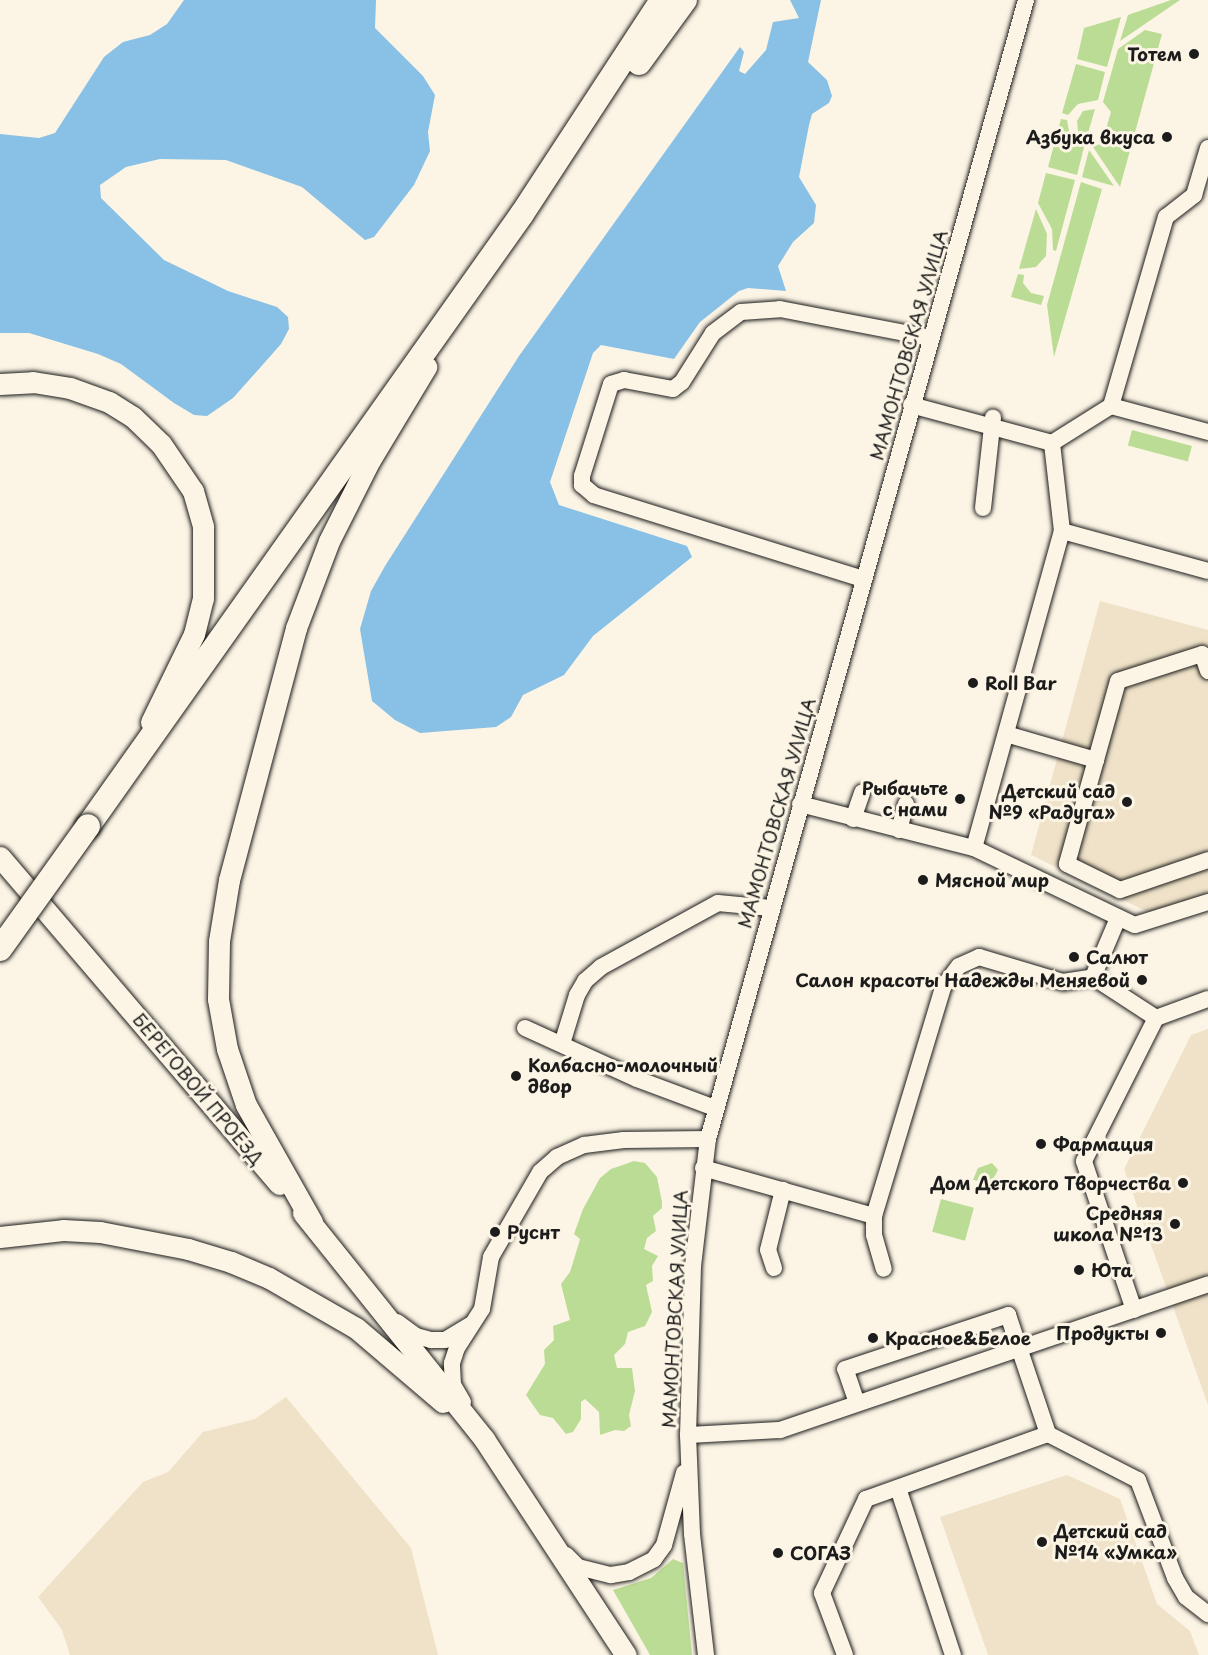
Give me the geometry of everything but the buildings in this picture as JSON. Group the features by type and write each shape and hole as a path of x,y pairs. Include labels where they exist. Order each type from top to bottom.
{"highway":[{"path":"0,950 484,269 662,0"},
{"path":"522,214 686,0"}],"main road":[{"path":"312,1222 246,1105 227,1049 218,999 219,941 229,880 296,628 329,541 370,460 484,269"},
{"path":"0,384 33,382 70,388 109,402 133,417 161,444 193,491 203,527 206,562 198,616 176,675 119,782"},
{"name":"БЕРЕГОВОЙ ПРОЕЗД","path":"2,860 312,1222 484,1439"},
{"path":"0,1237 63,1230 100,1232 188,1249 231,1262 269,1278 356,1328 484,1439 560,1549 626,1655"}],"street":[{"name":"МАМОНТОВСКАЯ УЛИЦА","path":"706,1655 692,1534 688,1435 693,1266 708,1139 862,579 1026,0"},
{"path":"1052,443 1111,406 1166,217 1194,195 1208,148"},
{"path":"862,579 594,495 582,485 582,476 611,384 624,380 673,389 682,382 713,333 741,312 780,309 930,338"},
{"path":"911,405 991,422 1052,443"},
{"path":"1111,406 1208,432"},
{"path":"983,508 989,477 991,422"},
{"path":"974,848 1062,531 1052,443"},
{"path":"1062,531 1208,571"},
{"path":"1208,671 1203,654 1118,681 1067,864 1120,890 1208,860"},
{"path":"1006,734 1096,760"},
{"path":"853,819 862,793"},
{"path":"800,804 974,848 1135,925 1208,902"},
{"path":"899,830 906,804"},
{"path":"562,1044 577,995 585,981 601,967 717,903 771,908"},
{"path":"1093,977 1118,918"},
{"path":"884,1269 873,1235 874,1216 944,987 959,966 979,957 1063,982 1093,977 1156,1018"},
{"path":"1134,1310 1084,1161 1156,1018 1208,999"},
{"path":"525,1028 637,1079 715,1108"},
{"path":"484,1439 453,1385 452,1363 457,1348 476,1321 485,1297 491,1257 540,1172 557,1157 584,1145 624,1140 708,1139"},
{"path":"703,1168 874,1216"},
{"path":"774,1268 768,1250 783,1190"},
{"path":"688,1435 780,1430 1208,1284"},
{"path":"857,1403 840,1370 1008,1314 1048,1434 1138,1480 1175,1578 1186,1597 1208,1614"},
{"path":"389,1317 416,1336 431,1340 455,1335 476,1321"},
{"path":"845,1655 822,1593 866,1499 1048,1434"},
{"path":"560,1549 578,1567 602,1574 629,1572 654,1559 670,1527 688,1454"},
{"path":"898,1488 953,1655"}],"shaded area":[{"name":"Детский сад №9 «Радуга»","path":"1100,601 1208,630 1208,895 1152,914 1031,855"},
{"name":"Средняя школа №13","path":"1208,1029 1208,1405 1124,1169 1191,1035"},
{"path":"286,1397 411,1548 438,1655 70,1655 62,1630 38,1597 143,1482 168,1472 203,1432 255,1419"},
{"name":"Детский сад №14 «Умка»","path":"1067,1475 1120,1499 1157,1604 1190,1631 1199,1655 988,1655 940,1517"}],"green space":[{"path":"1171,0 1180,0 1120,41 1128,15"},
{"path":"1121,17 1107,67 1077,59 1084,28"},
{"path":"1145,30 1162,34 1120,187 1093,147 1102,143 1111,112 1103,102 1118,49"},
{"path":"1076,64 1105,72 1098,100 1078,104 1068,115 1062,113"},
{"path":"1095,109 1086,140 1078,132 1077,121 1083,111"},
{"path":"1061,119 1067,120 1070,136 1084,147 1077,175 1048,167"},
{"path":"1089,150 1114,186 1082,177"},
{"path":"1046,173 1075,180 1056,251 1053,250 1052,229 1038,203"},
{"path":"1081,182 1102,189 1054,357 1047,305"},
{"path":"1036,209 1047,234 1046,256 1036,267 1019,269"},
{"path":"1018,274 1024,275 1023,283 1031,293 1044,296 1041,305 1011,297"},
{"path":"1132,430 1192,446 1188,462 1128,445"},
{"path":"634,1161 645,1163 657,1177 662,1208 653,1216 656,1231 647,1238 644,1249 658,1256 652,1266 653,1281 646,1285 652,1312 645,1326 628,1332 625,1344 614,1355 617,1368 632,1368 635,1391 629,1415 631,1426 624,1431 615,1430 600,1435 599,1412 585,1399 581,1402 581,1419 573,1432 566,1434 553,1418 540,1415 526,1395 545,1364 544,1350 554,1340 553,1326 570,1320 561,1284 570,1272 578,1246 580,1239 574,1234 583,1209 600,1178 611,1169"},
{"path":"992,1163 998,1170 991,1183 973,1180 978,1168"},
{"path":"941,1199 974,1208 965,1241 932,1232"},
{"path":"673,1559 683,1563 692,1655 650,1655 613,1590 651,1578"}],"water":[{"path":"184,0 376,0 375,28 423,76 435,95 428,132 430,151 414,185 374,237 365,240 302,187 226,160 160,159 126,167 100,185 101,198 164,260 228,291 277,307 288,317 289,329 281,344 233,398 207,416 194,415 121,364 98,354 29,333 0,333 0,134 39,138 55,133 104,57 123,42 150,35 167,24"},
{"path":"790,0 821,0 808,62 827,80 832,96 829,103 812,114 809,125 799,177 816,205 814,223 793,242 778,266 786,291 748,288 739,291 700,322 674,359 601,345 593,353 550,482 559,505 687,546 692,557 593,636 564,675 523,695 511,717 496,727 420,733 395,720 372,701 360,629 371,591 519,356 740,47 744,52 739,71 745,74 766,50 773,22 799,18"}],"place":[{"name":"Тотем","path":"1194,54"},
{"name":"Азбука вкуса","path":"1167,137"},
{"name":"Roll Bar","path":"973,683"},
{"name":"Рыбачьте с нами","path":"960,799"},
{"name":"Детский сад №9 «Радуга»","path":"1127,802"},
{"name":"Мясной мир","path":"923,880"},
{"name":"Салют","path":"1074,957"},
{"name":"Салон красоты Надежды Меняевой","path":"1142,980"},
{"name":"Колбасно-молочный двор","path":"516,1076"},
{"name":"Фармация","path":"1041,1144"},
{"name":"Дом Детского Творчества","path":"1183,1183"},
{"name":"Средняя школа №13","path":"1175,1224"},
{"name":"Руснт","path":"495,1232"},
{"name":"Юта","path":"1079,1270"},
{"name":"Продукты","path":"1161,1333"},
{"name":"Красное&Белое","path":"873,1338"},
{"name":"Детский сад №14 «Умка»","path":"1042,1542"},
{"name":"СОГАЗ","path":"778,1553"}]}
